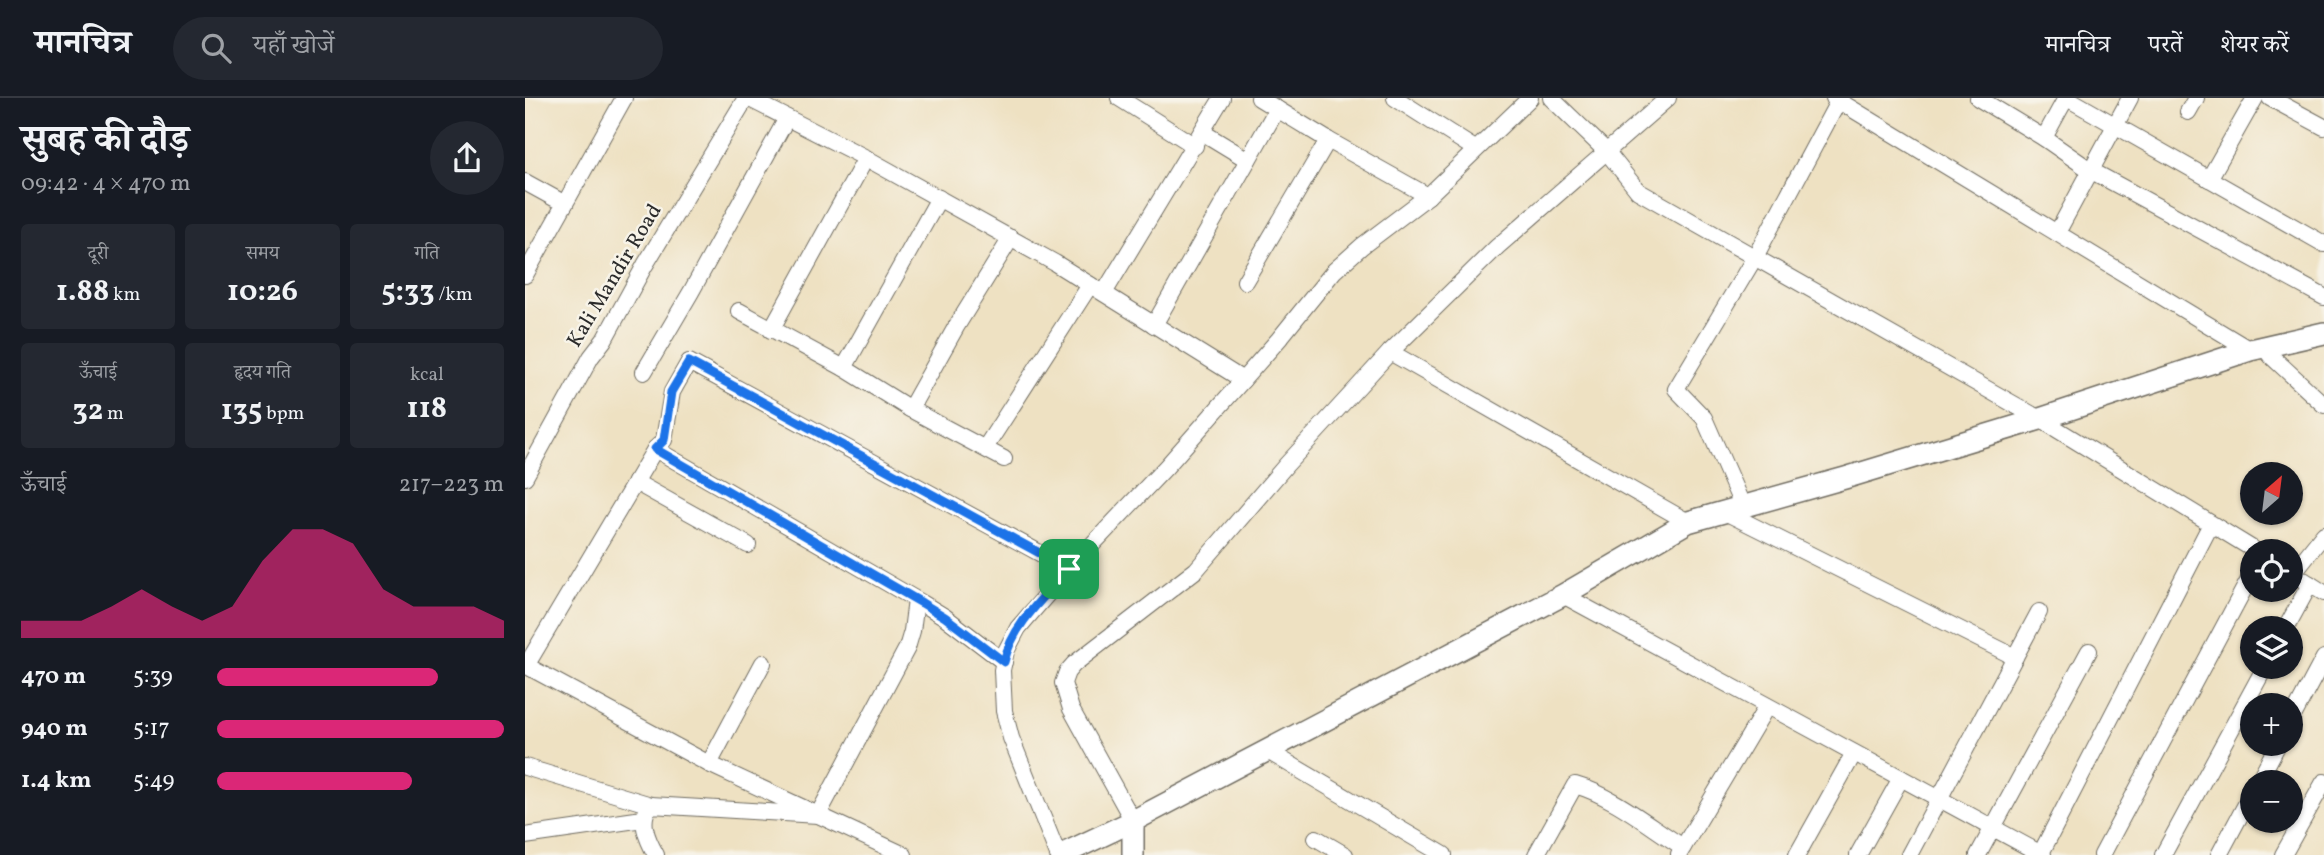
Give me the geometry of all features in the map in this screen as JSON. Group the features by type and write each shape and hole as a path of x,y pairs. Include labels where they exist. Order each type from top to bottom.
{"street":[{"path":"525,275 624,98"},
{"path":"747,98 866,158 1011,238 1243,380"},
{"name":"Kali Mandir Road","path":"525,477 645,265 747,98"},
{"path":"1119,98 1198,139 1248,160"},
{"path":"985,448 1097,289 1198,139 1222,98"},
{"path":"1259,98 1328,141 1428,197"},
{"path":"1395,98 1475,149"},
{"path":"1530,98 1428,197 1362,246 1334,271 1166,467 1069,569 1018,628 1004,662 1004,711 1011,738 1062,854 1126,824 1563,595 1688,522 2040,419 2257,348 2324,332"},
{"path":"1551,98 1607,152 1638,191 2040,419 2240,541"},
{"path":"1133,855 1126,824 1071,709 1063,683 1067,672 1196,570 1279,473 1390,352 1497,247 1668,98"},
{"path":"1977,98 2044,138 2090,170 2324,298"},
{"path":"2044,138 2066,98 2324,244"},
{"path":"2057,233 2130,98"},
{"path":"2209,179 2255,98"},
{"path":"2270,98 2324,127"},
{"path":"2015,657 1734,509 1704,418 1676,389 1755,257 1838,99 2057,233 2271,356 2324,405"},
{"path":"1154,325 1277,109"},
{"path":"644,372 787,118"},
{"path":"1245,281 1328,141"},
{"path":"771,330 866,158"},
{"path":"525,182 565,204"},
{"path":"844,368 939,198"},
{"path":"911,409 956,327 1011,238"},
{"path":"739,311 1004,459"},
{"path":"1390,352 1688,522"},
{"path":"904,855 709,764 526,665 655,449 664,440 671,392 689,362 1069,569"},
{"path":"655,449 945,617 1004,662"},
{"path":"635,482 748,545"},
{"path":"1563,595 2041,855 2211,524"},
{"path":"2303,559 2324,534"},
{"path":"2303,579 2324,593"},
{"path":"2293,616 2310,584"},
{"path":"2102,855 2240,596"},
{"path":"818,815 907,648 916,600"},
{"path":"1909,855 2039,612"},
{"path":"1978,855 2089,651"},
{"path":"2303,697 2324,658"},
{"path":"709,764 763,663"},
{"path":"2163,855 2258,679"},
{"path":"1536,855 1575,785 1628,811 1680,851 1767,706"},
{"path":"1266,750 1435,853"},
{"path":"1797,855 1854,752"},
{"path":"525,767 647,812"},
{"path":"1858,855 1901,778"},
{"path":"2283,855 2324,782"},
{"path":"525,836 647,812 818,815"},
{"path":"647,812 646,832 656,855"},
{"path":"2219,855 2240,816"},
{"path":"1316,838 1345,855"}],"route":[{"path":"689,362 1069,569 1018,628 1004,662 945,617 655,449 664,440 671,392 689,362"}]}
